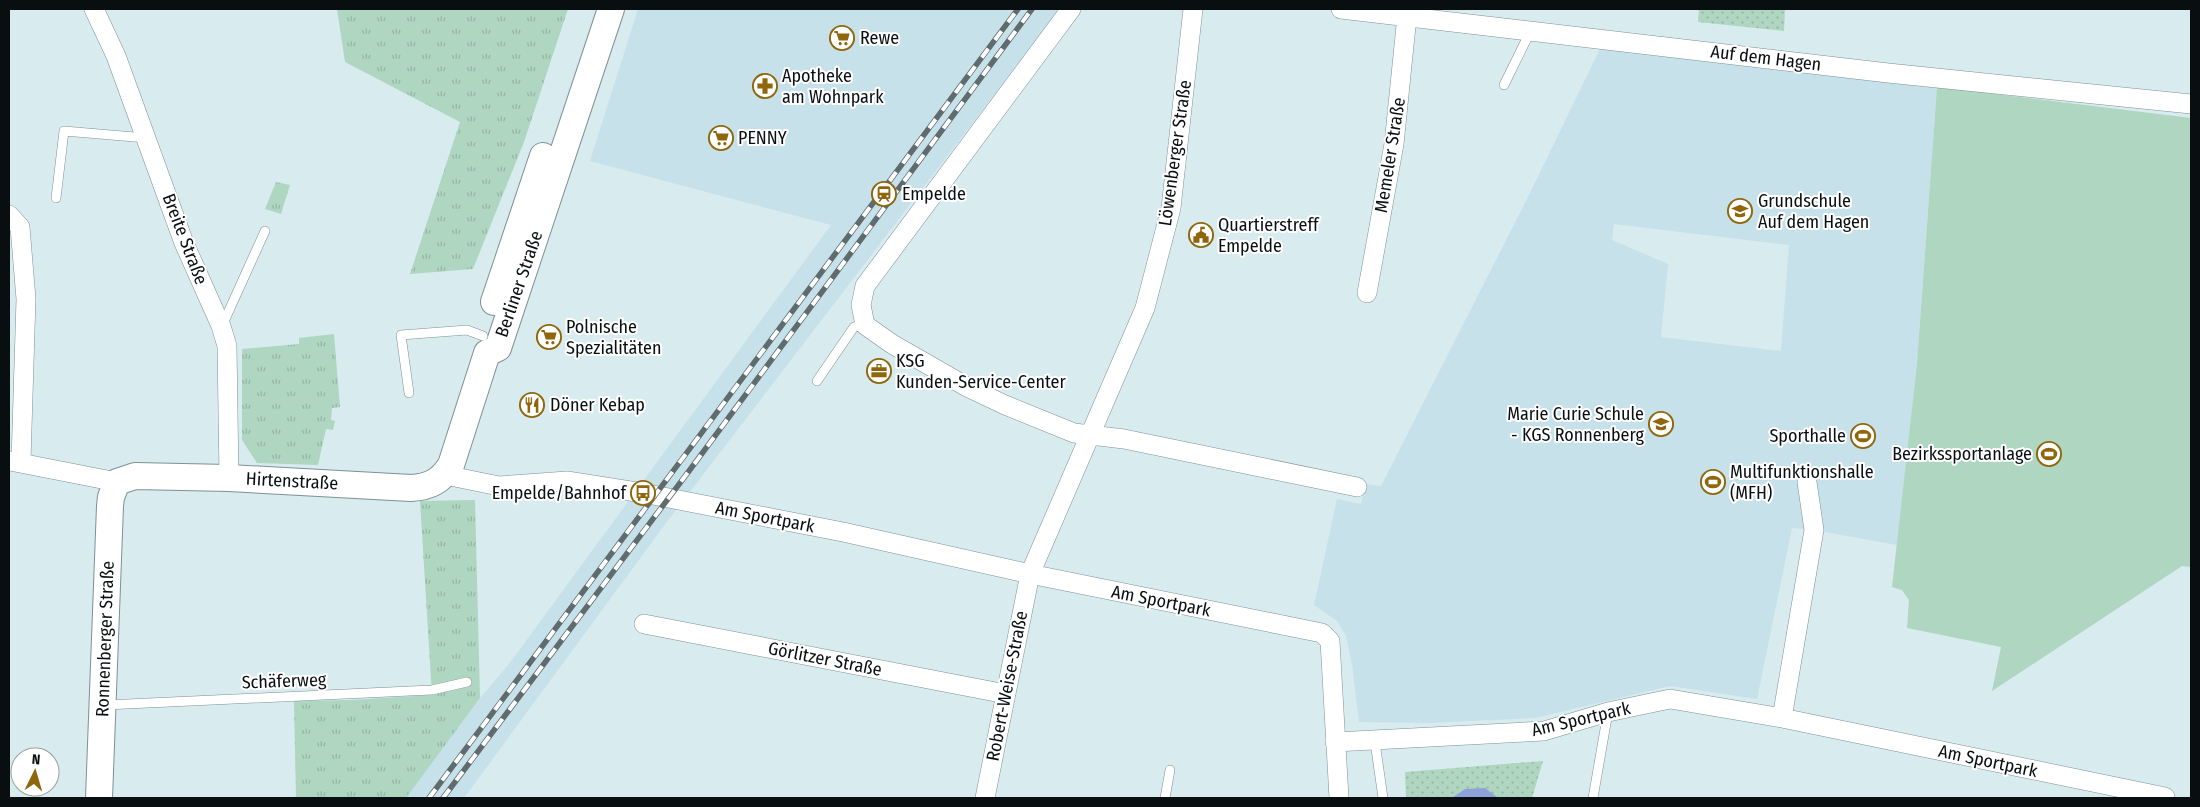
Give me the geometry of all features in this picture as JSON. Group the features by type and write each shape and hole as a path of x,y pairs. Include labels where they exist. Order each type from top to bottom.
{"street":[{"name":"Breite Straße","path":"94,9 116,56 148,138 184,243 221,326 227,346 229,478"},
{"name":"Berliner Straße","path":"592,9 485,344 498,348 611,9"},
{"path":"1071,9 865,286 861,305 865,325 892,344 967,387 1005,405 1067,430 1124,439 1357,487"},
{"name":"Löwenberger Straße","path":"1030,574 1146,308 1171,208 1193,9"},
{"name":"Auf dem Hagen","path":"1341,9 1380,11 1407,16 1888,72 2191,104"},
{"name":"Memeler Straße","path":"1367,293 1394,144 1407,16"},
{"path":"9,215 20,227 26,299 15,461"},
{"path":"445,475 451,465 485,344"},
{"name":"Hirtenstraße","path":"15,461 117,482 135,476 229,478 411,488 427,486 445,475"},
{"name":"Am Sportpark","path":"445,475 499,486 567,481 642,493 843,532 1030,574 1322,633 1330,641 1335,742 1375,742 1544,731 1608,712 1670,699 1782,718 2168,798"},
{"name":"Ronnenberger Straße","path":"99,798 110,506 111,497 117,482"},
{"path":"1782,718 1814,530 1807,482"},
{"name":"Robert-Weise-Straße","path":"985,798 1030,574"},
{"name":"Görlitzer Straße","path":"644,624 1006,694"},
{"path":"1335,742 1339,798"}],"lane":[{"path":"1504,85 1531,30"},
{"path":"56,198 64,131 148,138"},
{"path":"221,326 265,231"},
{"path":"817,381 854,327 865,325"},
{"path":"408,393 402,335 467,330 485,344"},
{"name":"Schäferweg","path":"102,705 432,690 467,682"},
{"path":"1594,798 1608,712"},
{"path":"1375,742 1382,798"},
{"path":"1164,798 1170,770"}],"shaded area":[{"path":"638,9 1060,9 666,523 464,798 406,798 480,698 509,664 831,225 590,161"},
{"name":"Marie Curie Schule - KGS Ronnenberg","path":"1601,47 1937,87 1917,364 1897,545 1814,530 1792,528 1757,699 1670,686 1535,718 1427,723 1359,722 1352,664 1346,636 1337,621 1314,605 1337,499 1361,504 1365,484 1381,486 1527,199","holes":["1614,224 1789,245 1781,351 1661,337 1668,264 1612,240"]}],"green space":[{"path":"337,9 568,9 524,142 473,269 410,274 460,122 345,62"},
{"path":"1699,9 1785,9 1784,31 1698,22"},
{"name":"Bezirkssportanlage","path":"1937,87 2191,118 2191,567 2182,566 1992,691 2001,647 1907,628 1909,600 1902,590 1892,587 1917,364"},
{"path":"276,182 290,185 281,214 265,209"},
{"path":"334,334 340,407 332,408 331,420 335,421 333,430 326,429 318,465 257,463 242,440 242,349 299,344 299,338"},
{"path":"475,500 480,698 406,798 296,798 294,701 432,695 420,501"},
{"path":"1543,761 1532,798 1406,798 1405,772"}],"water":[{"path":"1485,788 1498,798 1452,798 1465,789"}],"railway":[{"path":"429,798 1018,9"},
{"path":"443,798 689,471 1032,9"}],"place":[{"name":"Rewe","path":"842,38"},
{"name":"Apotheke am Wohnpark","path":"765,86"},
{"name":"PENNY","path":"721,138"},
{"name":"Empelde","path":"884,194"},
{"name":"Grundschule Auf dem Hagen","path":"1740,211"},
{"name":"Quartierstreff Empelde","path":"1201,235"},
{"name":"Polnische Spezialitäten","path":"549,337"},
{"name":"KSG Kunden-Service-Center","path":"879,371"},
{"name":"Döner Kebap","path":"532,405"},
{"name":"Marie Curie Schule - KGS Ronnenberg","path":"1661,424"},
{"name":"Sporthalle","path":"1863,436"},
{"name":"Bezirkssportanlage","path":"2049,454"},
{"name":"Multifunktionshalle (MFH)","path":"1713,482"},
{"name":"Empelde/Bahnhof","path":"643,493"}]}
